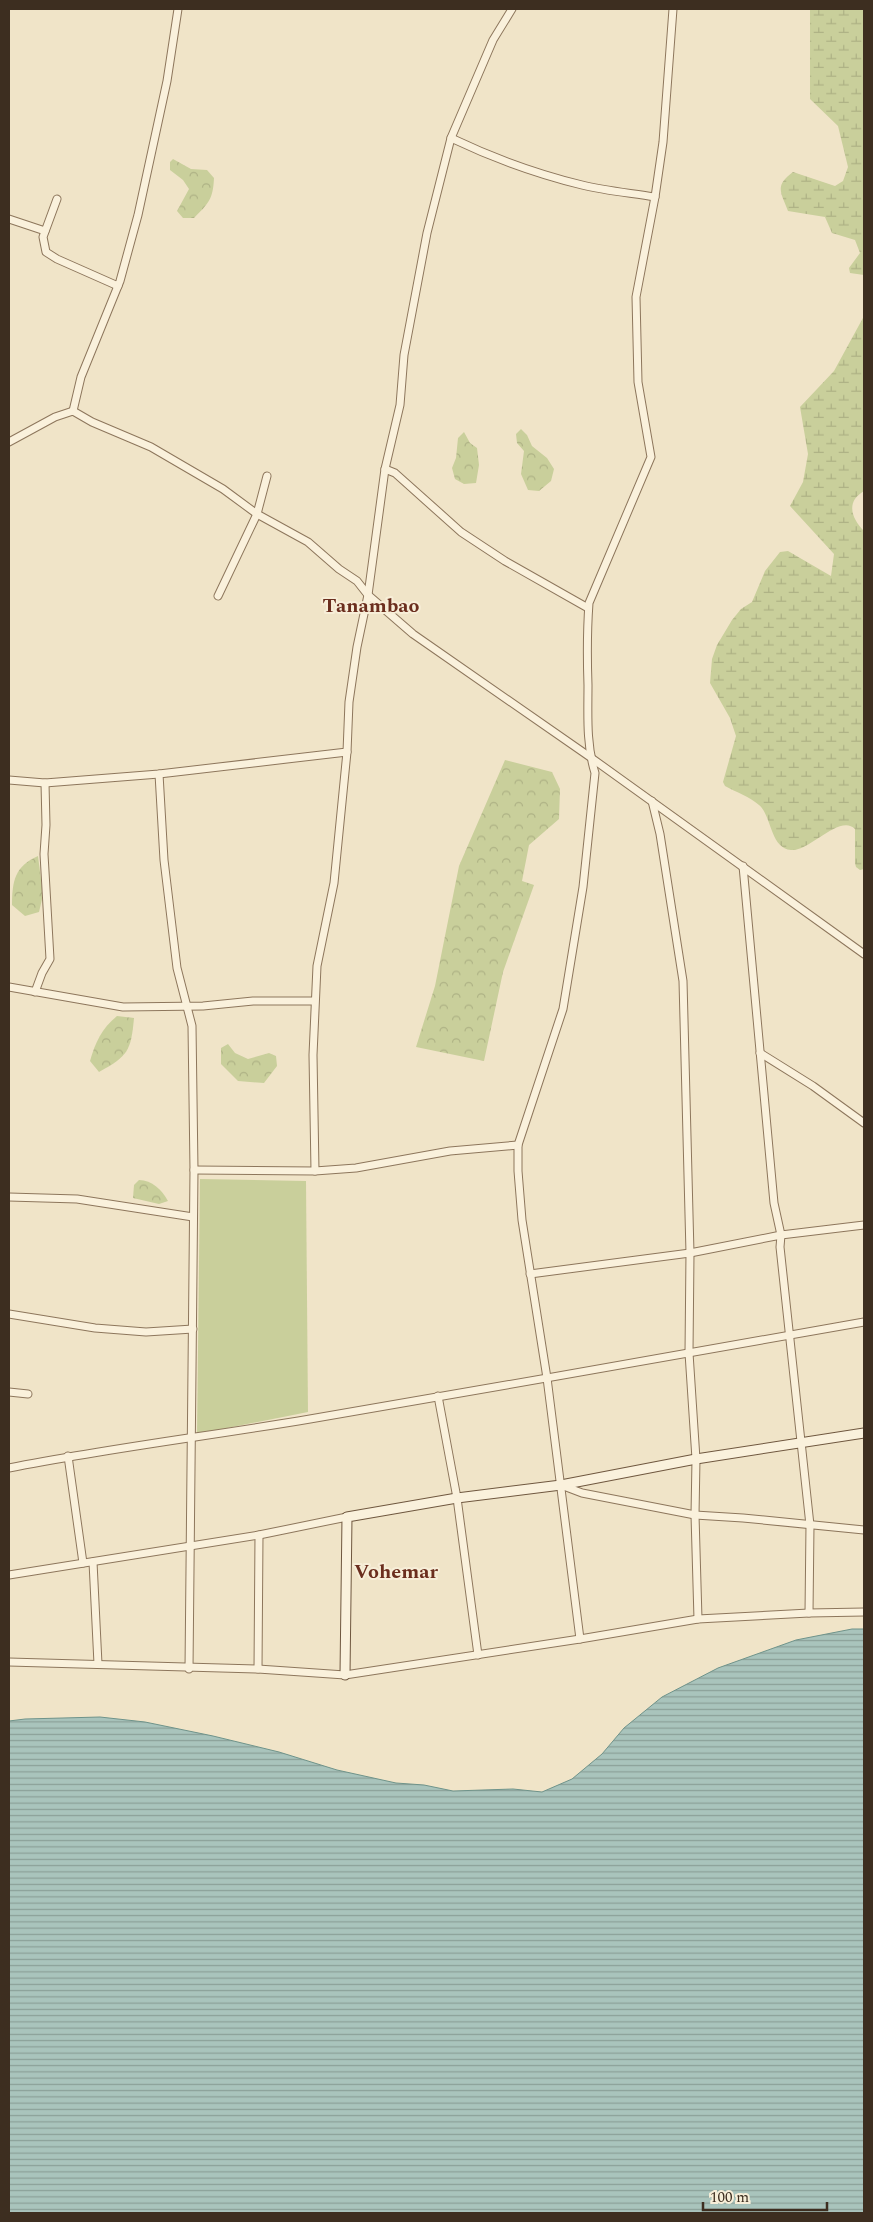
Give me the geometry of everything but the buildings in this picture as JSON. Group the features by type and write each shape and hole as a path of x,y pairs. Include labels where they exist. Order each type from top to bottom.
{"street":[{"path":"73,411 81,377 118,286 151,161 167,81 178,9"},
{"path":"315,1172 314,1001 317,966 334,883 347,752 349,702 356,647 368,595 385,469 400,405 404,356 427,233 451,138 493,40 512,9"},
{"path":"580,1639 547,1378 530,1274 518,1171 518,1145 563,1009 583,887 595,773 590,757 588,720 588,608 651,457 638,382 636,297 663,142 673,9"},
{"path":"451,138 487,155 536,172 584,185 655,196"},
{"path":"57,199 46,231 44,246 46,252 57,259 118,286"},
{"path":"9,219 46,231"},
{"path":"9,442 55,417 73,411 100,426 151,447 222,489 257,514 308,542 339,569 358,582 368,595 413,634 590,757 864,954"},
{"path":"385,469 395,473 461,532 505,561 588,608"},
{"path":"218,596 257,514 267,476"},
{"path":"9,780 45,783 159,774 347,752"},
{"path":"159,774 165,870 177,968 192,1026 194,1170 192,1217 193,1439 189,1669"},
{"path":"36,992 42,973 50,959 44,854 46,825 45,783"},
{"path":"652,801 660,834 683,982 690,1253 689,1353 696,1459 695,1515 698,1619"},
{"path":"743,866 774,1203 781,1235 780,1247 810,1525 809,1613"},
{"path":"9,987 123,1007 186,1006 253,1001 314,1001"},
{"path":"760,1052 813,1086 864,1123"},
{"path":"194,1170 315,1172 356,1168 450,1151 518,1145"},
{"path":"9,1197 77,1200 192,1217"},
{"path":"530,1274 690,1253 781,1235 864,1225"},
{"path":"9,1314 95,1328 146,1332 193,1329"},
{"path":"9,1468 68,1456 193,1439 864,1322"},
{"path":"9,1392 28,1394"},
{"path":"438,1396 457,1498 478,1655"},
{"path":"9,1575 259,1535 347,1517 457,1498 561,1485 696,1459 864,1433"},
{"path":"68,1456 83,1563"},
{"path":"561,1485 582,1493 695,1515 864,1530"},
{"path":"345,1675 347,1517"},
{"path":"258,1669 259,1535"},
{"path":"93,1562 98,1664"},
{"path":"9,1662 189,1669 258,1669 345,1675 698,1619 864,1612"}],"green space":[{"path":"810,9 864,9 864,275 850,273 849,268 860,253 855,240 832,233 825,217 788,211 781,194 783,181 793,172 835,186 843,181 848,167 838,126 810,99"},
{"path":"173,159 191,169 207,170 214,178 213,191 209,200 194,218 183,218 177,211 189,189 183,180 170,170 170,162"},
{"path":"864,316 864,491 858,495 852,505 856,521 864,531 864,869 860,870 856,867 855,863 855,829 849,825 833,829 798,849 784,848 775,838 767,816 759,805 725,786 723,782 736,736 730,718 710,683 712,659 717,645 732,620 741,609 752,602 765,571 780,552 788,551 831,576 834,554 790,506 803,482 808,454 800,407 834,371"},
{"path":"521,429 527,435 532,446 547,458 554,469 551,481 539,491 528,490 521,474 524,451 517,443 516,434"},
{"path":"464,432 470,443 477,448 479,465 476,483 464,484 455,479 452,468 456,458 458,438"},
{"path":"505,760 552,772 560,789 559,819 529,845 522,881 534,885 503,972 484,1061 416,1047 435,986 459,866"},
{"path":"38,856 43,895 39,912 25,916 12,905 14,882 16,875 24,864"},
{"path":"117,1016 134,1018 129,1045 122,1057 99,1072 90,1061 92,1054 103,1031"},
{"path":"228,1044 235,1053 248,1059 269,1053 276,1056 277,1066 264,1083 238,1081 221,1064 221,1048"},
{"path":"200,1179 306,1181 308,1412 197,1434"},
{"path":"139,1180 144,1180 156,1186 168,1201 159,1204 133,1198 134,1185"}],"water":[{"path":"852,1629 864,1629 864,2213 9,2213 9,1721 100,1717 145,1722 279,1752 337,1770 396,1783 424,1785 453,1791 513,1789 542,1792 572,1779 602,1754 624,1728 662,1697 718,1668 796,1640"}],"district":[{"name":"Tanambao","path":"371,605"},
{"name":"Vohemar","path":"396,1571"}]}
